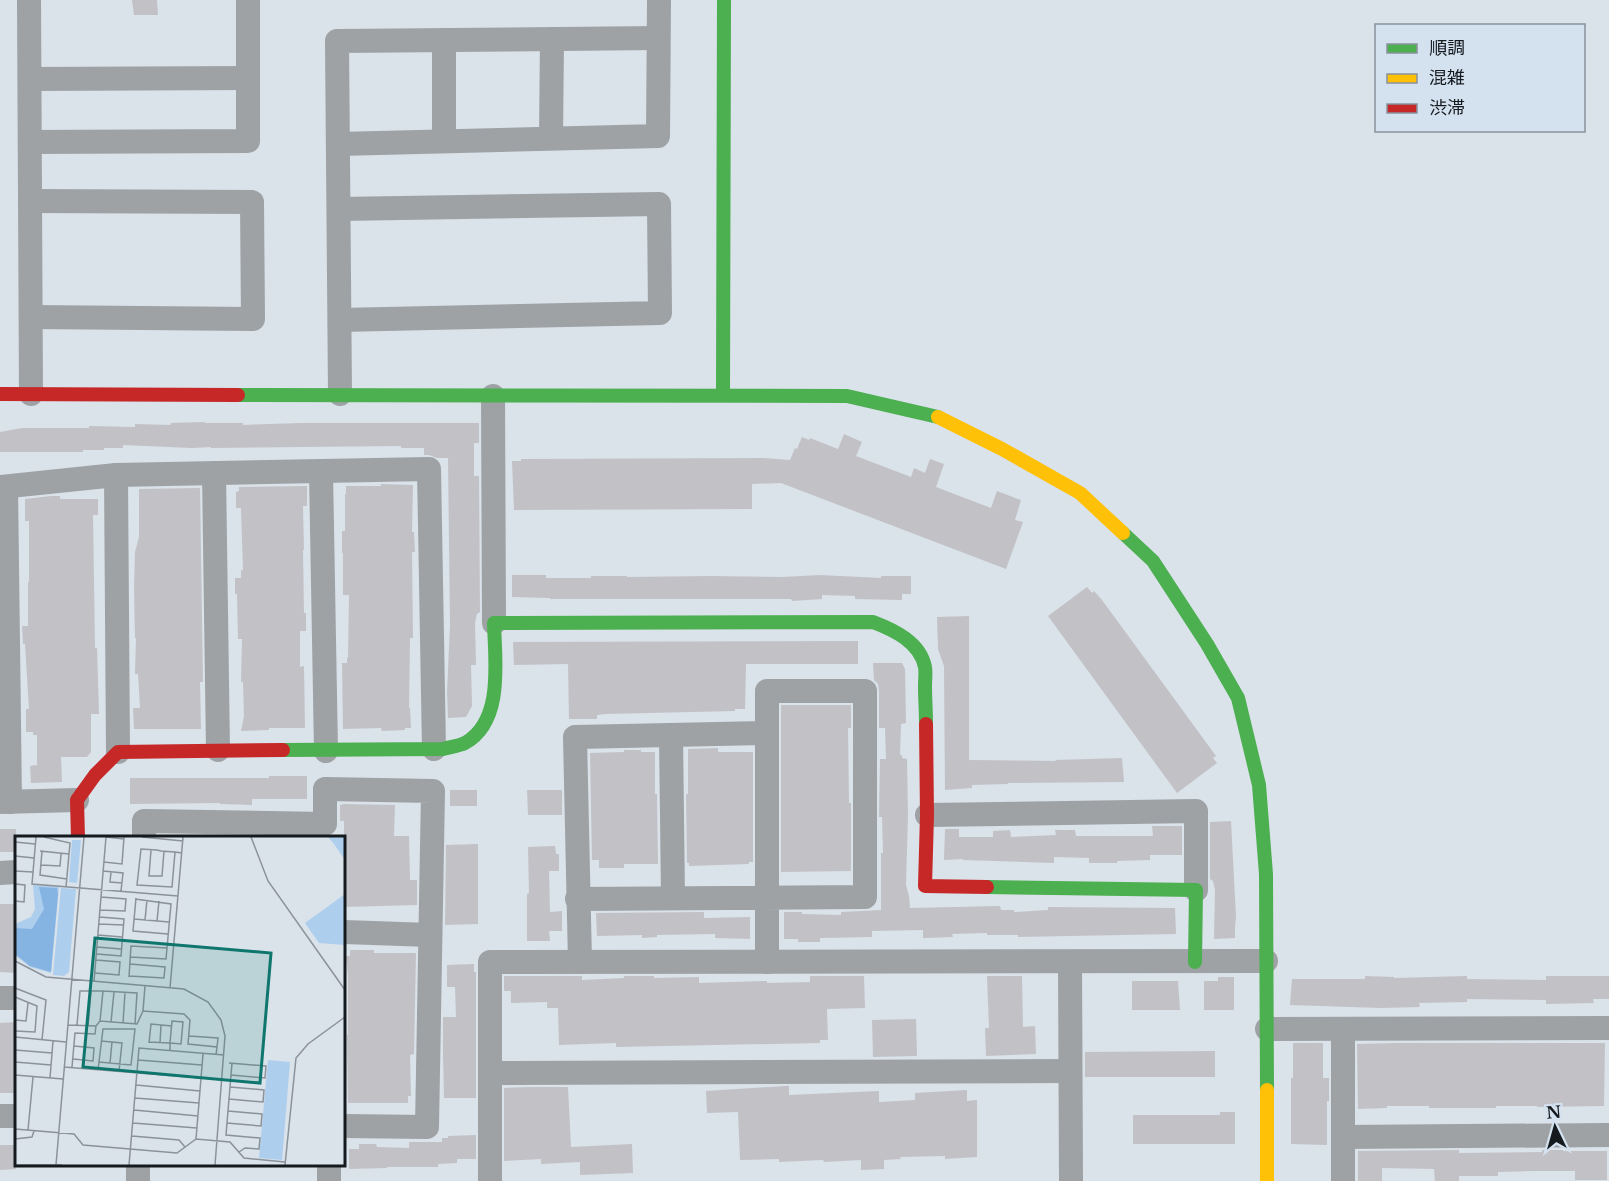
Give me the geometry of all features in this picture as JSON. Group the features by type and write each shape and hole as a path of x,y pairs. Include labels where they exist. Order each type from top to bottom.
{"street":[{"path":"29,0 31,394"},
{"path":"30,142 248,141 248,0"},
{"path":"338,144 658,136 658,0"},
{"path":"723,395 724,0"},
{"path":"340,394 338,41 658,38"},
{"path":"551,138 552,39"},
{"path":"444,40 444,141"},
{"path":"30,79 248,78"},
{"path":"30,201 252,202 253,319 31,317"},
{"path":"339,209 659,204 660,247 660,313 340,320"},
{"path":"0,394 847,396 939,417 1080,493 1153,561 1207,644 1238,698 1259,785 1266,874 1267,1181"},
{"path":"78,836 77,800 95,775 118,752 434,749 454,748 466,744 478,735 488,720 493,706 493,396"},
{"path":"77,800 5,802 3,487 116,475 429,469 434,749"},
{"path":"321,471 326,751"},
{"path":"214,473 218,750"},
{"path":"116,475 118,752"},
{"path":"494,623 873,622 899,632 918,651 925,666 927,815 925,886 1196,890"},
{"path":"577,899 767,897 865,897 865,691 767,691 767,733 767,897 767,962"},
{"path":"580,962 575,737 767,733"},
{"path":"671,735 673,898"},
{"path":"144,836 144,821 325,824 325,789 433,790 427,1127 345,1126"},
{"path":"927,815 1196,811 1195,962"},
{"path":"0,873 15,872"},
{"path":"345,932 430,935"},
{"path":"490,1181 490,962 1266,962"},
{"path":"1070,962 1071,1181"},
{"path":"1267,1029 1609,1028"},
{"path":"1343,1029 1343,1181"},
{"path":"490,1073 1070,1071"},
{"path":"1343,1137 1609,1135"}],"building":[{"path":"132,0 157,0 158,15 134,15"},
{"path":"171,423 243,423 243,425 479,423 479,443 474,443 474,476 479,476 480,612 477,614 475,623 476,665 471,665 472,706 466,717 448,718 450,626 448,458 424,455 424,448 401,448 401,446 192,448 123,445 123,448 83,450 83,452 0,452 0,432 22,428 135,427 135,424 170,425"},
{"path":"844,434 862,442 856,456 911,477 914,468 925,473 930,459 944,464 936,487 991,508 997,491 1021,500 1015,520 1023,522 1006,569 781,483 752,484 752,509 514,510 512,461 521,461 521,459 764,458 790,460 802,437 838,449"},
{"path":"381,484 413,485 412,532 414,532 415,552 412,552 413,638 410,638 411,728 382,731 381,728 343,729 342,663 347,663 348,658 349,595 343,595 342,531 345,531 346,486 381,486"},
{"path":"307,486 307,506 303,506 306,631 300,631 300,667 304,666 305,728 241,731 244,716 243,682 241,682 242,639 238,639 235,578 241,578 241,570 243,570 241,508 236,508 236,492 239,491 239,487"},
{"path":"200,488 203,682 200,682 201,729 134,729 133,708 140,708 138,674 135,674 134,588 135,552 139,537 139,489"},
{"path":"60,496 60,499 98,499 98,515 93,515 95,648 97,648 99,714 91,714 91,752 87,757 61,757 62,782 31,783 30,766 37,765 37,735 33,735 33,732 26,732 26,709 29,709 22,626 28,626 29,521 25,521 25,499"},
{"path":"512,575 546,575 546,578 820,575 881,578 881,576 911,576 911,594 902,594 902,600 855,599 855,596 822,595 822,599 792,601 791,599 550,599 512,597"},
{"path":"1087,587 1102,600 1216,756 1213,758 1217,763 1177,793 1048,616"},
{"path":"969,616 969,760 1056,761 1122,758 1124,782 1008,783 972,785 972,788 945,790 944,666 938,649 937,617"},
{"path":"858,641 858,664 746,664 745,709 606,714 597,715 597,719 569,719 568,664 514,665 513,642"},
{"path":"873,663 902,663 905,669 906,723 901,724 900,755 907,759 906,885 910,908 1000,906 1001,910 1014,910 1014,912 1048,910 1048,907 1175,908 1176,934 1018,937 1018,935 987,935 987,933 923,938 923,930 872,931 872,937 820,938 820,942 798,942 798,939 784,939 784,912 841,915 841,912 881,910 881,853 883,853 882,817 879,817 880,759 886,759 885,728 879,728 879,691 878,684 874,680"},
{"path":"781,705 851,705 851,728 848,728 851,871 781,872"},
{"path":"718,748 718,752 753,752 753,862 689,866 687,863 686,794 688,794 688,749"},
{"path":"624,750 655,752 658,864 624,864 624,868 599,868 599,860 592,860 590,753 624,752"},
{"path":"269,776 307,776 307,799 252,799 252,805 130,804 130,778 269,778"},
{"path":"450,790 477,790 477,806 450,806"},
{"path":"527,790 562,790 562,815 528,815"},
{"path":"340,805 395,805 394,836 409,836 410,880 417,880 417,905 345,907 345,836 344,821 340,821"},
{"path":"1231,821 1235,938 1214,939 1215,890 1213,881 1210,879 1210,822"},
{"path":"1152,826 1182,826 1182,855 1150,855 1150,860 1117,861 1117,863 1089,863 1089,858 1054,857 1054,863 944,860 945,829 959,829 959,837 993,837 993,831 1010,830 1011,837 1056,835 1055,830 1075,830 1076,836 1153,836"},
{"path":"0,829 16,829 15,852 0,852"},
{"path":"478,844 478,924 445,925 446,845"},
{"path":"555,846 556,854 559,854 559,871 549,871 550,912 562,911 562,931 549,931 550,941 527,941 528,847"},
{"path":"0,904 15,904 15,973 0,972"},
{"path":"704,912 704,918 750,917 750,939 715,938 715,934 657,935 657,937 642,938 642,935 597,936 596,913"},
{"path":"350,950 374,950 374,953 416,953 414,1054 410,1055 411,1096 408,1096 408,1103 348,1103 346,956 350,956"},
{"path":"474,964 474,972 476,972 476,1098 444,1098 443,1017 456,1017 455,987 447,987 447,965"},
{"path":"504,976 582,976 582,980 624,978 624,976 699,977 699,983 767,981 767,983 810,982 810,976 864,976 865,1008 827,1009 828,1040 820,1040 820,1043 616,1047 616,1043 559,1045 558,1008 547,1008 547,1002 511,1003 511,991 504,991"},
{"path":"987,976 1022,976 1023,1027 1035,1026 1036,1054 986,1056 985,1028 989,1028"},
{"path":"1365,976 1394,978 1467,976 1467,979 1546,980 1546,976 1609,976 1609,999 1593,999 1594,1003 1546,1004 1546,1000 1467,999 1467,1002 1419,1003 1420,1007 1381,1008 1290,1005 1292,979 1365,979"},
{"path":"1218,977 1234,977 1234,1010 1204,1010 1204,981 1218,981"},
{"path":"1132,981 1178,981 1180,1010 1132,1010"},
{"path":"916,1019 917,1056 873,1057 872,1020"},
{"path":"15,1022 15,1093 0,1093 0,1023"},
{"path":"1293,1043 1323,1043 1323,1078 1329,1078 1327,1145 1291,1144"},
{"path":"1605,1043 1604,1106 1429,1108 1429,1106 1387,1106 1387,1108 1358,1109 1357,1044"},
{"path":"1215,1051 1215,1077 1085,1077 1085,1052"},
{"path":"789,1086 789,1095 879,1091 879,1102 915,1100 915,1093 967,1090 967,1101 977,1100 977,1157 945,1159 945,1156 900,1157 901,1159 884,1160 884,1169 861,1170 861,1160 779,1162 779,1159 740,1160 738,1112 707,1113 706,1091"},
{"path":"568,1087 571,1147 632,1144 633,1173 580,1175 580,1162 541,1164 541,1159 504,1161 504,1088"},
{"path":"1220,1112 1235,1112 1235,1144 1133,1144 1133,1115 1220,1115"},
{"path":"476,1135 476,1159 457,1159 457,1163 438,1164 438,1167 349,1169 349,1149 359,1149 359,1144 409,1148 409,1142 442,1142 442,1138 448,1138 448,1136"},
{"path":"0,1145 15,1145 16,1169 0,1170"},
{"path":"1459,1150 1459,1153 1542,1152 1542,1150 1607,1151 1607,1180 1575,1180 1575,1171 1534,1171 1498,1172 1498,1176 1459,1176 1459,1181 1435,1181 1434,1169 1382,1168 1382,1181 1358,1181 1358,1151"}],"traffic: fast":[{"path":"723,395 724,0"},
{"path":"238,395 847,396 938,417"},
{"path":"1123,533 1153,561 1207,644 1238,698 1259,785 1266,874 1267,1090"},
{"path":"283,750 443,749 465,743 477,733 492,705 496,672 494,623 873,622 905,638 922,658 925,667 926,724"},
{"path":"987,887 1196,890 1195,962"}],"traffic: slow":[{"path":"938,417 1002,449 1080,493 1123,533"},
{"path":"1267,1090 1267,1181"}],"traffic: jam":[{"path":"0,394 238,395"},
{"path":"926,724 925,886 987,887"},
{"path":"78,836 77,800 95,775 118,752 283,750"}]}
